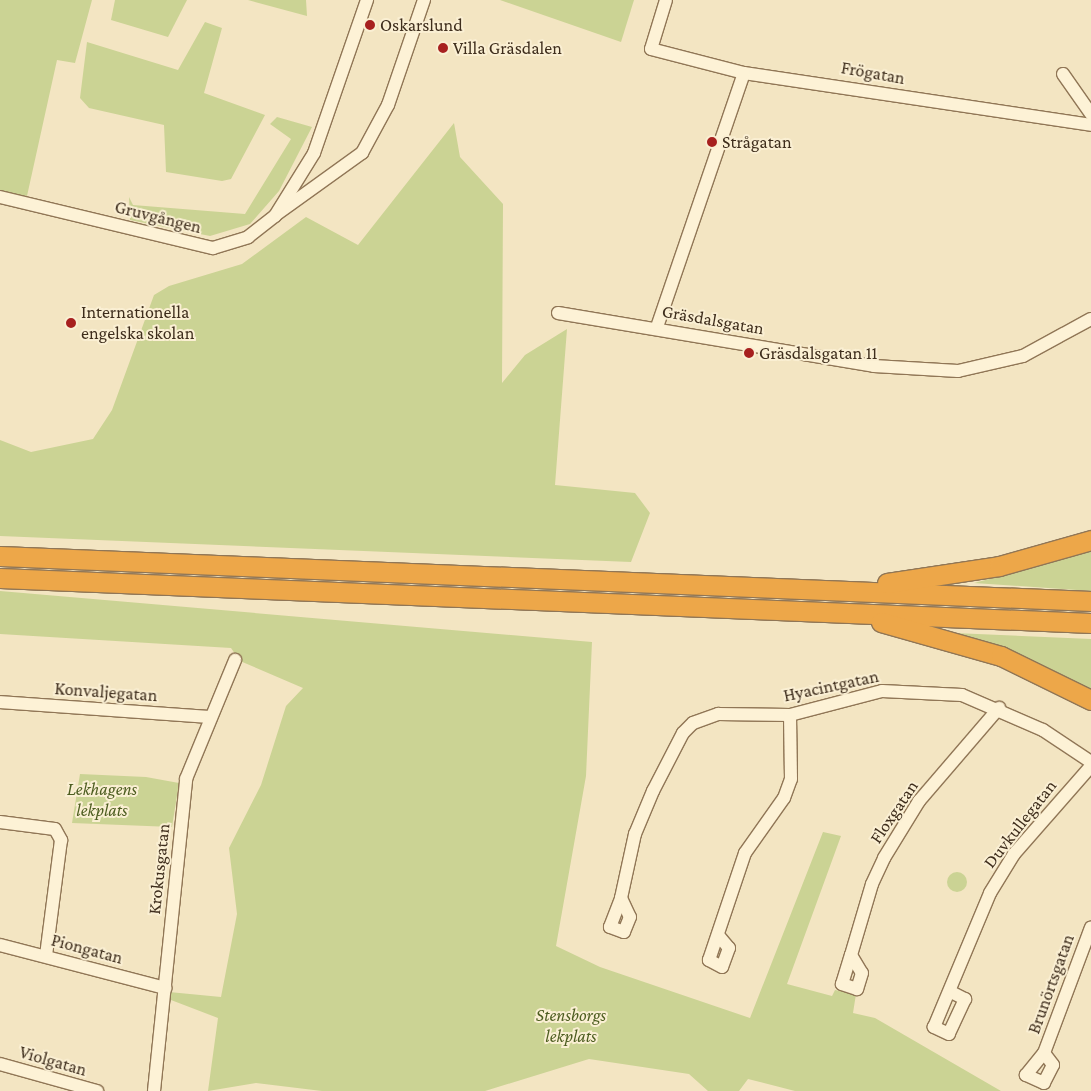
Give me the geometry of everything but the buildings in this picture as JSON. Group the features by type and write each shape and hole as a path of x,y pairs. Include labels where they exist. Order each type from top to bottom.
{"highway":[{"path":"842,590 990,568 1091,540"},
{"path":"0,556 1091,601"},
{"path":"0,578 1091,623"},
{"path":"844,613 1002,656 1091,700"}],"street":[{"name":"Gruvgången","path":"0,197 213,248 248,237 275,216 314,153 367,0"},
{"path":"275,216 362,153 388,105 424,0"},
{"name":"Frögatan","path":"666,0 651,49 744,73 1091,125"},
{"path":"657,327 744,73"},
{"path":"1063,74 1091,114"},
{"name":"Gräsdalsgatan","path":"558,313 657,327 874,366 958,371 1023,356 1091,319"},
{"name":"Krokusgatan","path":"154,1091 186,779 235,660"},
{"name":"Hyacintgatan","path":"621,898 635,834 683,733 693,723 718,714 790,715 882,691 962,695 999,708 1091,764"},
{"name":"Konvaljegatan","path":"0,702 210,717"},
{"name":"Floxgatan","path":"851,955 884,858 919,801 999,708"},
{"path":"718,935 744,853 784,798 791,780 790,715"},
{"name":"Duvkullegatan","path":"950,992 998,879 1091,764"},
{"path":"0,822 55,829 61,840 46,956"},
{"name":"Brunörtsgatan","path":"1044,1053 1091,927"},
{"name":"Piongatan","path":"0,945 165,988"},
{"name":"Violgatan","path":"0,1064 97,1091"}],"green space":[{"path":"0,0 92,0 75,63 57,60 27,196 0,192"},
{"path":"115,0 187,0 168,37 111,20"},
{"path":"248,0 306,0 307,16"},
{"path":"500,0 634,0 621,42"},
{"path":"205,22 222,28 204,93 265,115 231,179 222,181 166,172 164,125 89,108 80,98 87,42 178,70"},
{"path":"277,117 312,127 279,191 250,224 210,236 130,220 129,197 133,205 245,214 291,139 270,124"},
{"path":"454,123 460,157 503,204 502,383 525,355 567,329 555,485 635,493 650,513 631,562 0,536 0,440 31,452 93,439 112,410 154,295 169,286 242,264 306,217 358,245"},
{"path":"1091,549 1091,591 974,583 1016,572"},
{"name":"Stensborgs lekplats","path":"0,591 592,642 586,776 556,946 600,967 750,1018 823,832 841,836 787,984 832,996 835,990 856,994 853,1013 875,1018 1001,1091 795,1091 748,1079 739,1091 708,1091 689,1074 589,1059 485,1091 322,1091 256,1083 208,1091 218,1018 171,1000 169,992 221,997 237,914 229,848 261,785 286,706 303,688 240,661 231,648 0,634"},
{"path":"954,633 1091,639 1091,692 1008,650"},
{"name":"Lekhagens lekplats","path":"80,774 146,777 179,783 172,827 72,823"},
{"path":"957,872 964,875 967,882 964,889 957,892 950,889 947,882 950,875"}],"place":[{"name":"Oskarslund","path":"370,25"},
{"name":"Villa Gräsdalen","path":"443,48"},
{"name":"Strågatan","path":"712,142"},
{"name":"Internationella engelska skolan","path":"71,323"},
{"name":"Gräsdalsgatan 11","path":"749,353"}]}
